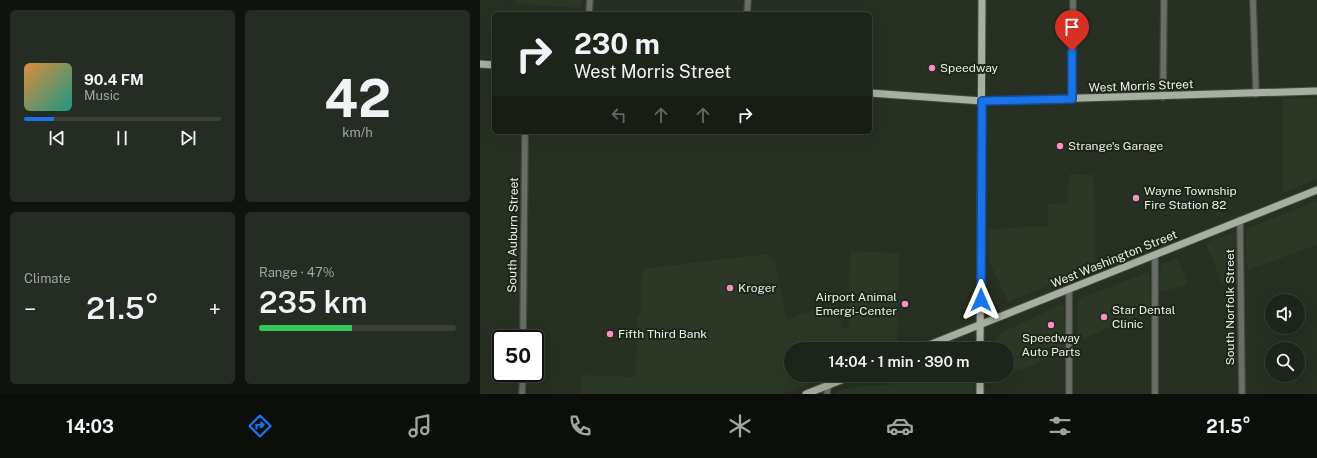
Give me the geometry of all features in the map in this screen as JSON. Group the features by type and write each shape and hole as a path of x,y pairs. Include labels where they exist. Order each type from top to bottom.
{"main road":[{"path":"980,342 982,0"},
{"path":"480,64 492,65"},
{"name":"West Morris Street","path":"872,93 982,101 1317,92"},
{"name":"West Washington Street","path":"936,342 1317,190"},
{"path":"806,394 837,382"},
{"path":"980,382 980,394"}],"street":[{"path":"589,12 590,0"},
{"path":"747,12 748,0"},
{"path":"1072,99 1073,0"},
{"path":"1163,96 1164,0"},
{"path":"1253,0 1256,94"},
{"name":"South Auburn Street","path":"523,330 525,134"},
{"name":"South Norfolk Street","path":"1240,220 1242,394"},
{"path":"1155,255 1155,394"},
{"path":"1069,289 1069,394"},
{"path":"522,394 523,382"},
{"path":"827,394 828,386"}],"shaded area":[{"path":"515,0 582,0 581,8 515,4"},
{"path":"1317,98 1317,179 1283,193 1283,99"},
{"path":"1069,174 1094,175 1095,267 1008,302 989,261 989,229 1048,226 1047,204 1067,203"},
{"path":"1317,201 1317,245 1248,270 1246,258 1246,233 1248,228"},
{"path":"1235,232 1237,242 1238,277 1222,283 1206,243"},
{"path":"850,251 899,253 897,342 784,342 784,382 814,382 783,394 581,394 582,375 636,377 637,315 641,315 642,269 767,254 775,261 786,320 811,311 824,311 833,314 839,319 842,328 849,329"},
{"path":"1177,258 1188,284 1159,292 1158,284 1161,265"},
{"path":"1149,272 1151,311 1077,341 1078,299"},
{"path":"1060,305 1064,306 1065,352 1014,373 1014,342 995,342 995,339 999,334"},
{"path":"891,382 974,382 974,394 836,394 838,391 858,386 890,385"}],"place":[{"name":"Speedway","path":"932,68"},
{"name":"Strange's Garage","path":"1060,146"},
{"name":"Wayne Township Fire Station 82","path":"1136,198"},
{"name":"Kroger","path":"730,288"},
{"name":"Airport Animal Emergi-Center","path":"905,304"},
{"name":"Star Dental Clinic","path":"1104,317"},
{"name":"Speedway Auto Parts","path":"1051,325"},
{"name":"Fifth Third Bank","path":"610,334"}],"route":[{"path":"981,300 982,101 1072,99 1072,51"}]}
